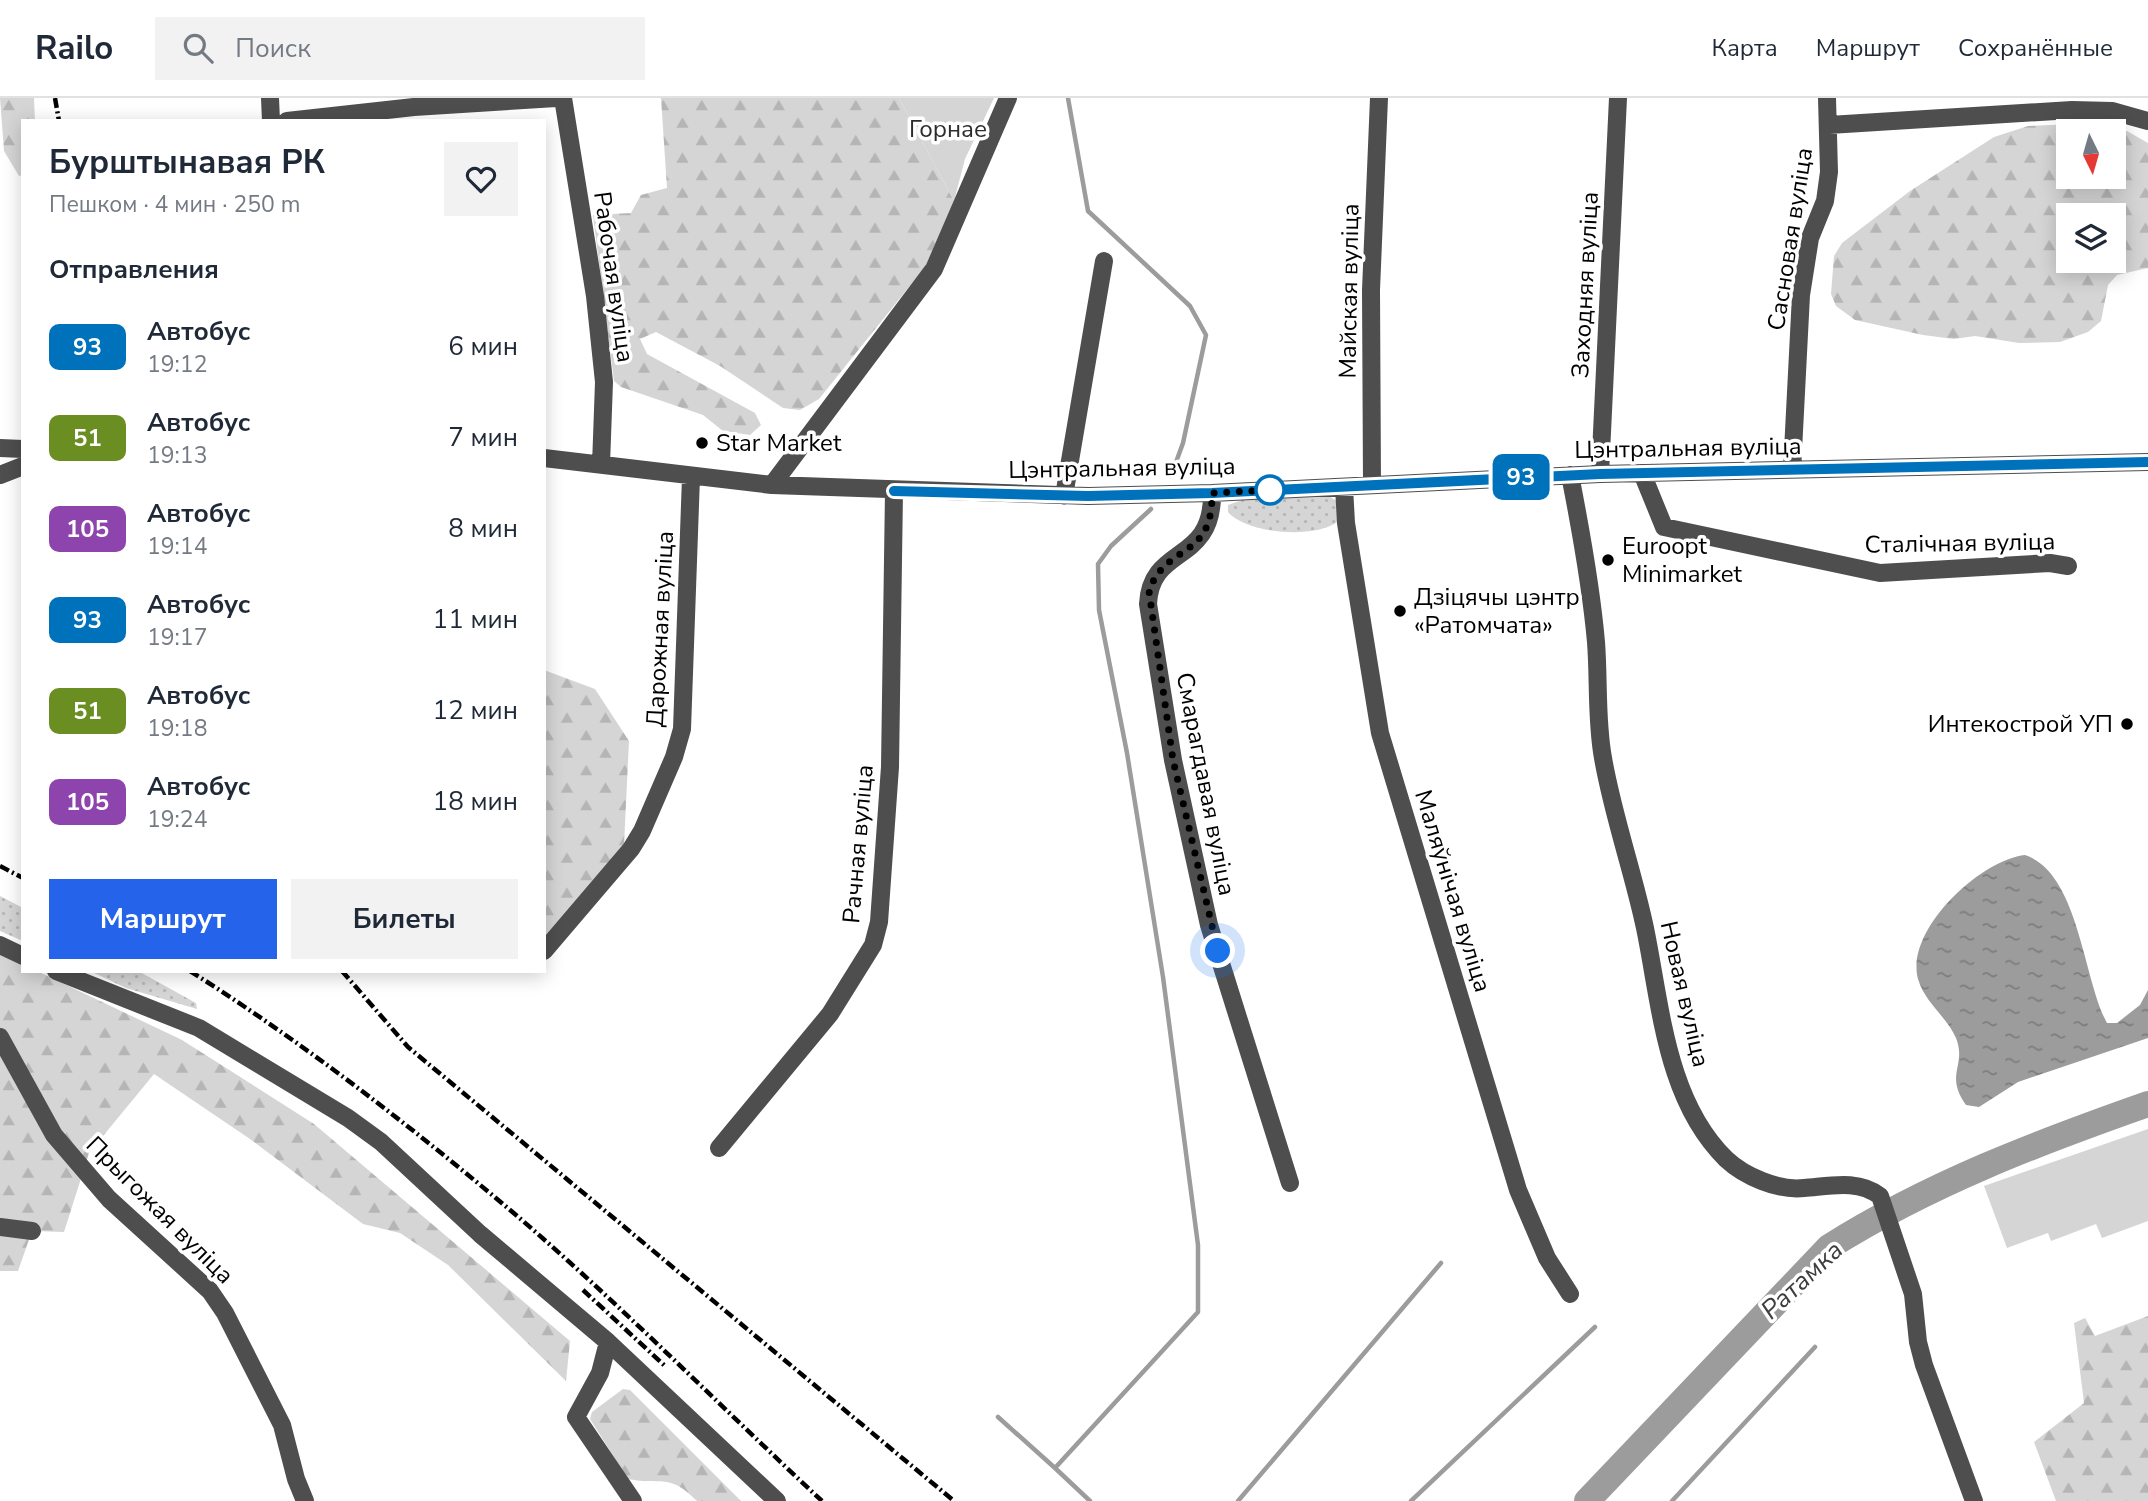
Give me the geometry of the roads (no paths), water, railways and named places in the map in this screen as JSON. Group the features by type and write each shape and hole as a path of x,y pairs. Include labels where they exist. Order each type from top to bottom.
{"street":[{"path":"270,98 271,119"},
{"path":"304,119 414,107 556,98"},
{"name":"Рабочая вуліца","path":"563,98 595,296 602,369 601,465"},
{"path":"772,485 934,269 1008,98"},
{"name":"Майская вуліца","path":"1372,485 1371,290 1379,98"},
{"name":"Заходняя вуліца","path":"1600,474 1618,98"},
{"name":"Сасновая вуліца","path":"1792,470 1801,295 1811,238 1825,201 1829,125 1827,98"},
{"path":"1829,125 2072,110 2112,111 2148,121"},
{"path":"1064,496 1104,261"},
{"path":"0,448 21,449"},
{"name":"Цэнтральная вуліца","path":"546,457 772,485 1064,496 1212,493 1600,474 2148,462"},
{"path":"0,475 21,467"},
{"name":"Сталічная вуліца","path":"1642,473 1664,527 1861,571 1898,574 2050,564 2068,566"},
{"name":"Новая вуліца","path":"1570,475 1588,567 1602,756 1645,928 1670,1053 1696,1121 1728,1161 1751,1177 1801,1189 1861,1186 1880,1196 1896,1236 1913,1294 1915,1322 1924,1365 1974,1501"},
{"name":"Дарожная вуліца","path":"546,949 631,849 642,831 674,757 685,701 691,477"},
{"name":"Маляўнічая вуліца","path":"1344,487 1346,523 1380,733 1518,1190 1547,1258 1570,1294"},
{"name":"Рачная вуліца","path":"719,1149 830,1014 873,945 879,922 890,767 894,491"},
{"name":"Смарагдавая вуліца","path":"1212,493 1208,529 1193,545 1160,569 1149,591 1148,604 1173,760 1209,925 1290,1183"},
{"path":"0,945 21,955"},
{"path":"61,973 199,1028 348,1118 382,1142 480,1234 608,1342 777,1501"},
{"name":"Прыгожая вуліца","path":"0,1037 54,1135 109,1199 210,1291 255,1368 282,1425 296,1479 305,1501"},
{"path":"0,1227 32,1231"},
{"path":"608,1342 600,1373 576,1417 633,1501"}],"water":[{"path":"2025,855 2043,866 2057,883 2068,904 2107,1023 2117,1023 2140,1005 2148,990 2148,1038 2018,1082 1979,1107 1966,1105 1957,1085 1959,1048 1956,1038 1921,988 1917,960 1923,940 1934,920 1950,900 1987,870"}],"waterway":[{"path":"1068,98 1088,211 1190,306 1206,335 1183,443 1171,476"},
{"path":"1090,1501 1055,1468 1198,1312 1198,1245 1163,977 1127,753 1099,610 1098,564 1111,546 1151,509"},
{"name":"Ратамка","path":"1587,1501 1829,1247 1905,1204 1984,1166 2148,1104"},
{"path":"1238,1501 1441,1263"},
{"path":"1411,1501 1595,1327"},
{"path":"1672,1501 1815,1347"},
{"path":"998,1417 1055,1468"}],"railway":[{"path":"55,98 59,119"},
{"path":"0,866 21,877"},
{"path":"193,973 357,1087 516,1215 633,1320 822,1501"},
{"path":"344,973 408,1047 954,1501"},
{"path":"583,1290 665,1366"}],"place":[{"name":"Star Market","path":"702,443"},
{"name":"Euroopt Minimarket","path":"1608,560"},
{"name":"Дзіцячы цэнтр «Ратомчата»","path":"1400,611"},
{"name":"Интекострой УП","path":"2127,724"}],"park label":[{"name":"Горнае","path":"948,129"}]}
